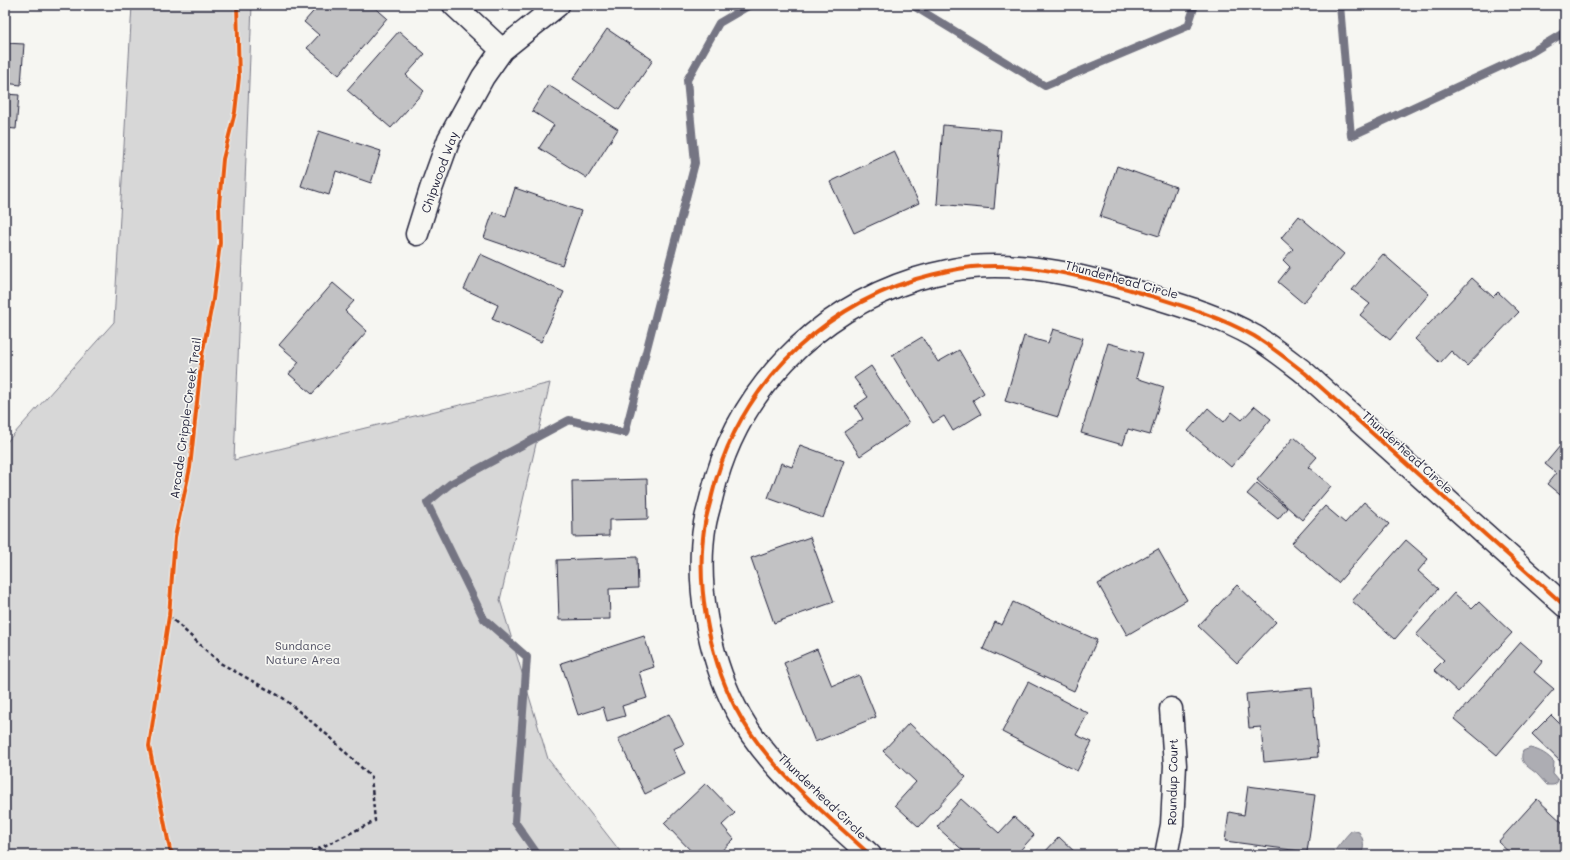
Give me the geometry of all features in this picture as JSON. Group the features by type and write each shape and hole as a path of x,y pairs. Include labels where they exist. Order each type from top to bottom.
{"street":[{"path":"454,5 502,50"},
{"name":"Chipwood Way","path":"417,234 430,189 449,139 484,77 502,50 558,5"},
{"name":"Thunderhead Circle","path":"870,855 778,768 755,739 736,708 721,674 709,634 704,608 702,556 705,524 717,472 737,425 766,380 807,339 827,323 852,306 899,284 935,273 971,267 1008,266 1045,269 1099,281 1186,307 1223,321 1254,336 1305,373 1565,606"},
{"name":"Roundup Court","path":"1166,855 1172,825 1175,765 1172,709"}],"path":[{"path":"168,623 169,608"},
{"path":"169,616 220,663 283,698 331,738 370,777 375,821 306,855"}],"green space":[{"name":"Sundance Nature Area","path":"132,5 252,5 234,460 550,383 500,600 548,759 623,855 5,855 5,444 114,322"}],"shaded area":[{"path":"1530,748 1544,753 1554,762 1553,774 1558,780 1555,784 1547,785 1523,762 1523,751"},
{"path":"1352,830 1359,832 1362,838 1363,846 1361,855 1331,855 1346,836"}],"building":[{"path":"319,5 372,5 387,18 339,75 307,48 319,35 304,22"},
{"path":"607,29 653,60 619,110 573,79"},
{"path":"399,31 425,54 406,75 424,91 391,128 347,90"},
{"path":"5,43 24,44 21,85 5,83"},
{"path":"548,85 618,129 587,178 539,148 554,125 532,111"},
{"path":"5,94 19,95 16,129 5,128"},
{"path":"943,125 1001,130 994,209 937,204"},
{"path":"319,131 381,151 371,183 336,171 329,195 301,186"},
{"path":"894,151 919,203 854,233 830,182"},
{"path":"1117,166 1176,187 1159,236 1100,217"},
{"path":"515,188 581,211 562,265 484,238 493,212 506,216"},
{"path":"1299,216 1344,254 1303,303 1278,282 1290,267 1283,260 1293,249 1281,238"},
{"path":"480,254 564,292 541,342 492,319 498,305 464,289"},
{"path":"1383,254 1429,294 1390,340 1360,315 1370,304 1352,290"},
{"path":"1472,278 1493,297 1498,292 1519,312 1467,366 1451,351 1440,363 1415,339"},
{"path":"333,283 354,301 345,311 367,331 312,394 289,374 299,362 279,345"},
{"path":"1053,329 1083,338 1058,417 1005,401 1024,336 1048,343"},
{"path":"922,337 938,362 959,350 984,393 973,400 981,414 953,431 944,416 933,423 892,355"},
{"path":"1108,343 1143,353 1136,378 1164,387 1150,435 1128,429 1123,445 1081,433"},
{"path":"871,366 909,423 860,456 844,432 863,419 855,406 868,397 854,378"},
{"path":"1255,406 1271,419 1231,467 1188,431 1208,408 1224,422 1232,412 1242,420"},
{"path":"1294,437 1317,457 1308,467 1331,486 1302,520 1257,480"},
{"path":"1565,440 1565,499 1547,484 1556,473 1545,464"},
{"path":"800,445 844,461 823,518 768,498 781,463 792,467"},
{"path":"647,479 648,519 609,520 609,536 573,537 572,481"},
{"path":"1257,483 1287,508 1278,519 1247,494"},
{"path":"1364,502 1389,524 1338,583 1292,543 1325,506 1345,523"},
{"path":"810,537 834,602 774,623 751,558"},
{"path":"1406,540 1428,559 1418,571 1438,589 1395,639 1352,601"},
{"path":"1158,549 1187,600 1127,635 1098,584"},
{"path":"637,557 638,588 609,589 610,619 559,620 557,560"},
{"path":"1237,585 1276,622 1237,663 1198,626"},
{"path":"1454,593 1472,609 1479,602 1512,633 1458,692 1434,670 1444,660 1416,635"},
{"path":"1013,602 1097,640 1074,691 983,649 995,622 1002,625"},
{"path":"644,636 654,667 639,672 647,698 622,706 625,716 607,721 603,707 578,715 561,663"},
{"path":"1521,642 1543,661 1534,672 1554,689 1497,755 1454,719"},
{"path":"817,649 832,686 859,675 876,717 815,742 784,663"},
{"path":"1028,682 1088,713 1076,735 1092,742 1077,771 1002,732"},
{"path":"1312,688 1318,757 1264,762 1261,727 1249,728 1246,694"},
{"path":"669,714 684,744 673,749 685,774 645,794 618,739"},
{"path":"1551,715 1564,728 1565,727 1565,766 1532,734"},
{"path":"909,723 966,777 919,827 895,805 916,782 883,751"},
{"path":"706,783 735,813 722,825 734,839 717,855 695,855 664,823"},
{"path":"1248,786 1315,795 1307,852 1225,841 1229,812 1244,815"},
{"path":"961,799 999,833 1014,817 1034,835 1016,855 968,855 937,827"},
{"path":"1537,799 1565,825 1565,855 1512,855 1498,842"},
{"path":"1059,837 1078,855 1042,855"}],"waterway":[{"path":"538,855 515,822 527,657 484,619 427,503 450,484 569,420 625,433 695,163 687,80 719,23 750,5"},
{"path":"912,5 1045,86 1188,26 1195,5"},
{"path":"1340,5 1351,136 1532,52 1565,32"}],"cycle path":[{"name":"Arcade Cripple-Creek Trail","path":"175,855 170,850 149,746 169,616 175,537 190,468 202,355 213,299 220,243 219,205 223,159 235,112 239,77 237,5"},
{"path":"870,855 796,787 762,749 735,707 718,664 706,617 703,593 702,546 705,523 724,457 740,422 760,390 785,360 813,334 845,312 879,293 916,279 951,270 972,267 1015,267 1058,272 1100,281 1170,302 1241,329 1254,336 1305,373 1565,606"}]}
